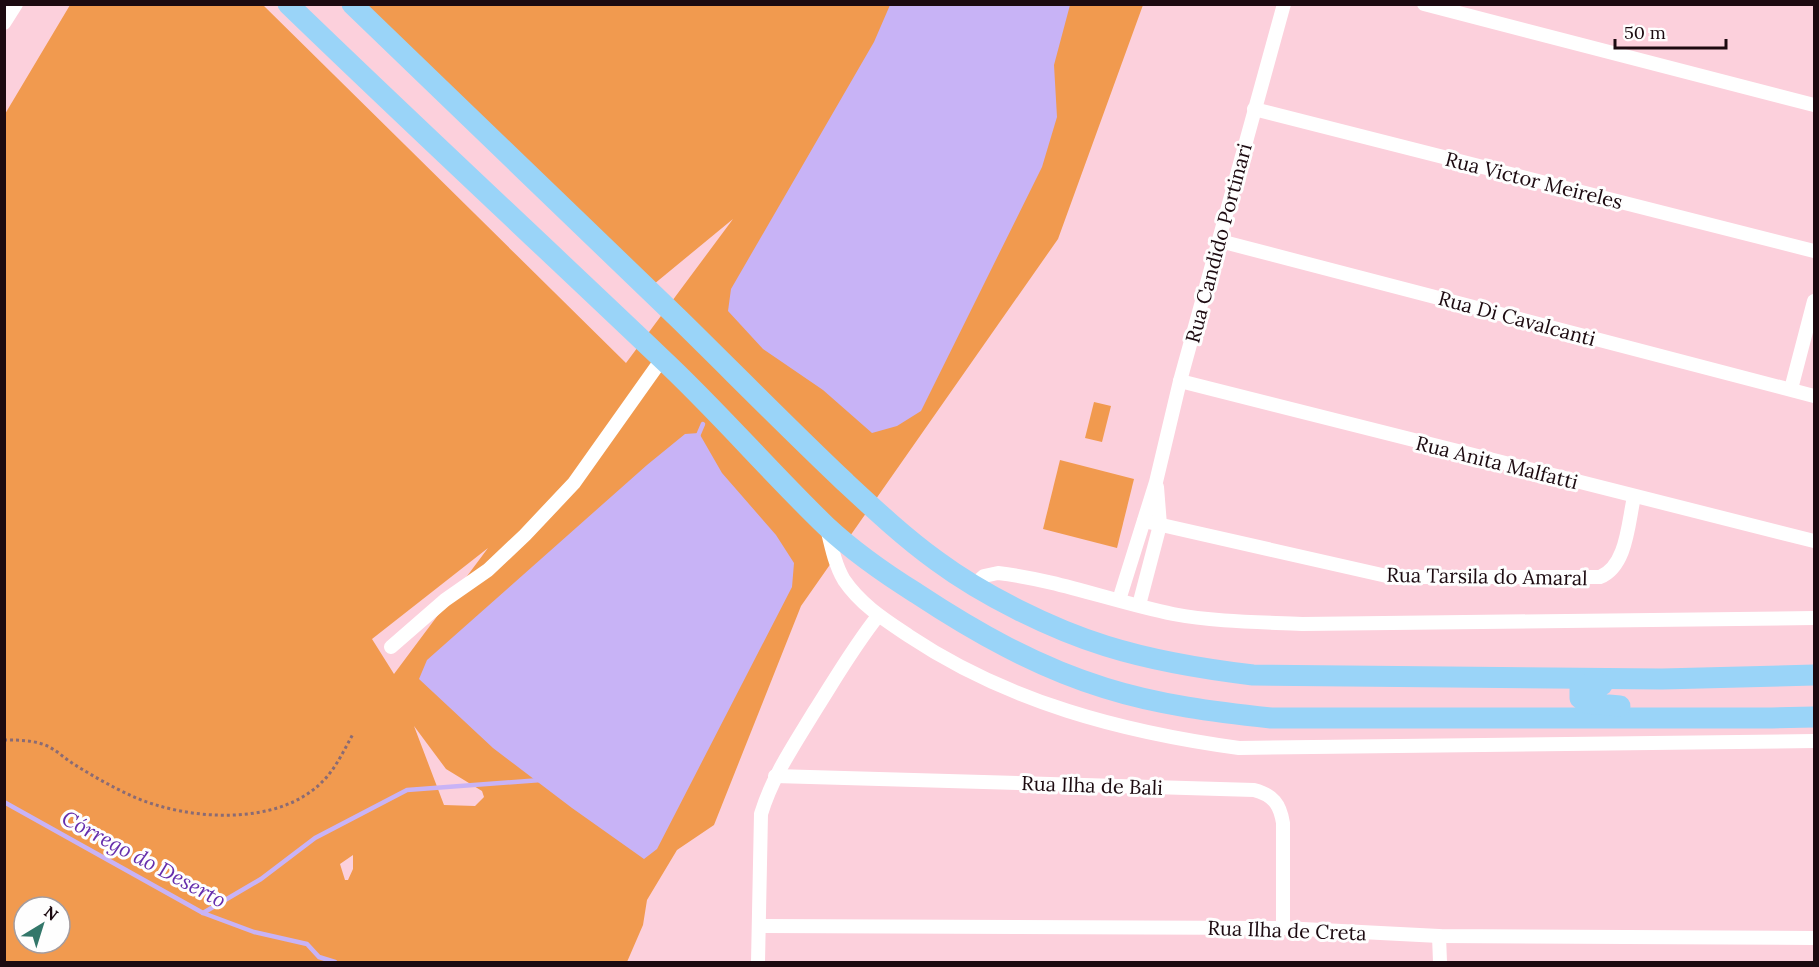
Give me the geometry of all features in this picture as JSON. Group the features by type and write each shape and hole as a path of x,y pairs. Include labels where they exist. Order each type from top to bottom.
{"main road":[{"path":"288,4 395,108 662,358 827,527 872,565 956,620 1003,646 1055,670 1106,688 1162,702 1222,713 1282,718 1815,717"},
{"path":"352,4 657,297 797,437 900,532 938,562 974,585 1059,629 1105,646 1200,668 1253,675 1662,679 1815,675"},
{"path":"1662,679 1642,684 1586,685 1580,690 1580,698 1586,703 1613,705 1738,709 1772,718"}],"street":[{"path":"4,23 16,4"},
{"name":"Rua Candido Portinari","path":"1119,600 1156,482 1180,381 1284,4"},
{"path":"1424,4 1815,105"},
{"name":"Rua Victor Meireles","path":"1254,109 1815,250"},
{"name":"Rua Di Cavalcanti","path":"1220,241 1815,396"},
{"path":"1791,389 1815,301"},
{"path":"391,647 445,600 488,570 574,483 662,358"},
{"name":"Rua Anita Malfatti","path":"1180,381 1815,541"},
{"name":"Rua Candido Portinari","path":"1139,605 1160,525 1156,482"},
{"name":"Rua Tarsila do Amaral","path":"1144,521 1391,577 1600,577 1612,571 1617,564 1634,497"},
{"path":"827,527 843,579 878,616 969,672 1048,705 1093,720 1198,742 1239,748 1815,741"},
{"path":"974,585 984,576 998,573 1047,582 1174,614 1231,621 1302,624 1815,618"},
{"path":"758,963 761,814 775,776 859,639 878,616"},
{"name":"Rua Ilha de Bali","path":"775,776 1263,792 1272,797 1281,809 1283,928"},
{"name":"Rua Ilha de Creta","path":"759,926 1283,928 1439,936 1815,938"},
{"path":"1439,936 1440,963"}],"path":[{"path":"4,740 26,740 46,745 72,763 133,796 158,805 204,813 235,815 265,812 288,805 308,793 323,782 335,767 353,734"}],"shaded area":[{"path":"70,5 263,5 626,363 733,219 648,289 351,5 1143,5 1058,239 801,606 714,825 677,850 647,900 643,925 627,962 5,962 5,114","holes":["488,548 394,674 372,639","414,726 446,769 482,791 484,797 475,806 444,805","353,855 353,869 348,880 345,880 340,864"]},
{"path":"890,5 1070,5 1054,65 1057,117 1042,167 921,411 897,426 872,433 823,390 763,349 728,311 731,289 874,42"},
{"path":"1094,402 1111,406 1102,442 1085,438"},
{"path":"699,433 722,473 776,535 794,563 792,587 657,849 644,859 493,748 419,679 427,660 647,465 685,434"},
{"path":"1060,460 1134,479 1117,548 1043,529"}],"waterway":[{"path":"697,438 703,424"},
{"path":"203,913 261,879 315,838 407,790 541,780"},
{"name":"Córrego do Deserto","path":"4,802 203,913 254,932 307,944 319,957 335,962"}]}
